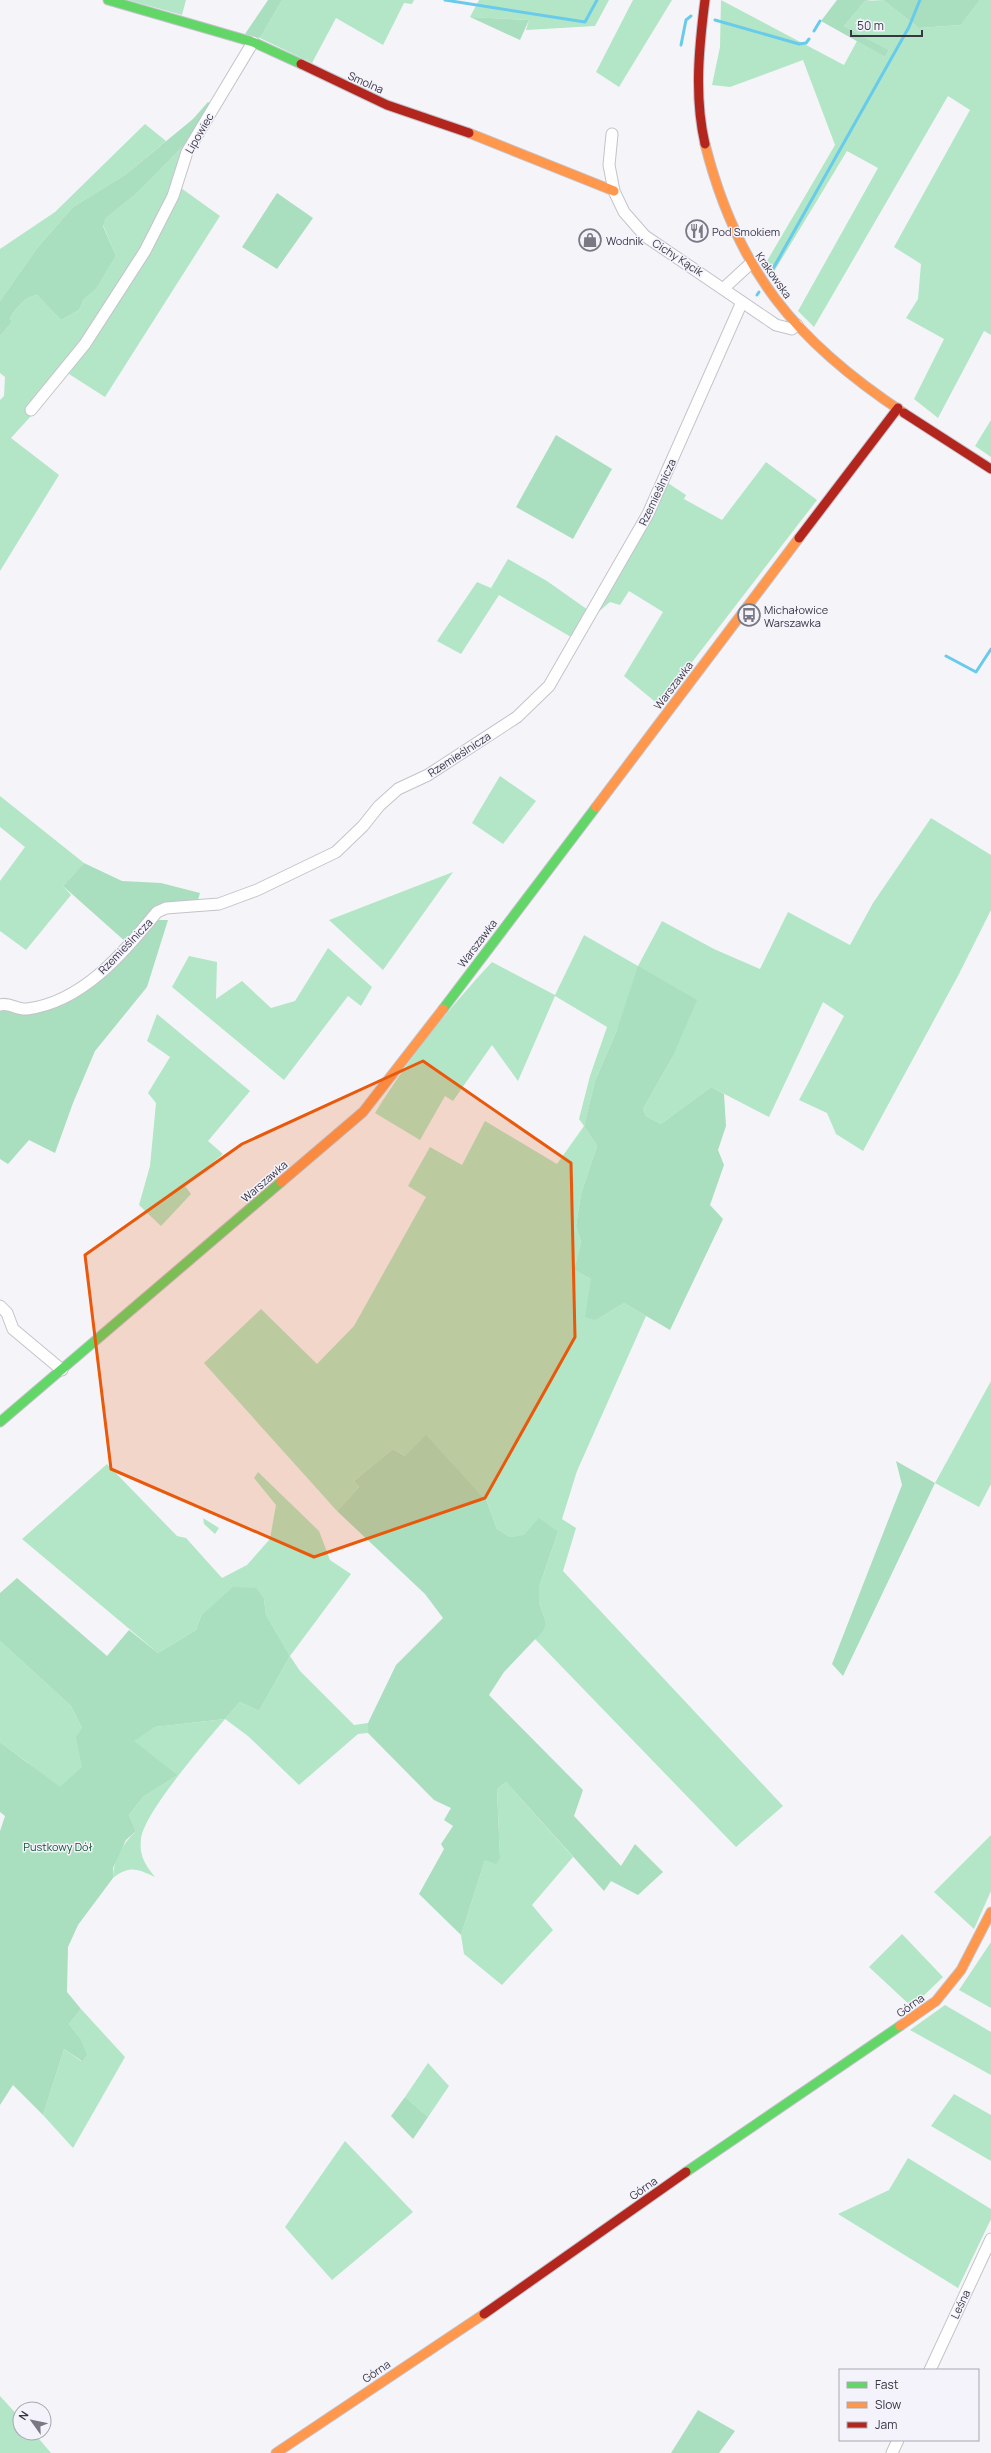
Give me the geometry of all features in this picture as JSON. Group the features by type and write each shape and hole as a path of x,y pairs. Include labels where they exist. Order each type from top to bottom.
{"street":[{"name":"Smolna","path":"108,0 253,42 387,105 471,134 614,191"},
{"name":"Krakowska","path":"705,0 699,44 698,96 701,122 706,150 720,200 750,264 773,297 797,325 840,366 898,408 991,470"},
{"name":"Lipowiec","path":"31,410 86,344 145,251 173,196 187,152 253,42"},
{"name":"Cichy Kącik","path":"612,134 609,165 614,191 624,212 645,236 724,288 776,325 792,329 797,325"},
{"path":"724,288 750,264"},
{"name":"Rzemieślnicza","path":"0,1005 25,1009 61,1000 79,989 114,960 157,912 166,908 219,904 257,890 336,852 363,826 378,806 398,789 428,775 517,717 528,707 549,686 629,550 648,514 742,302"},
{"name":"Warszawka","path":"0,1422 363,1112 376,1098 898,408"},
{"path":"0,1306 7,1313 13,1329 62,1370"},
{"name":"Górna","path":"276,2453 500,2303 769,2114 936,2001 961,1970 991,1912"},
{"name":"Leśna","path":"930,2369 991,2239"},
{"path":"892,2453 898,2441"}],"highlighted area":[{"path":"423,1061 571,1163 575,1337 485,1498 314,1557 111,1469 85,1255 242,1144"}],"green space":[{"path":"128,0 186,0 182,15"},
{"path":"268,0 282,0 260,38 245,34"},
{"path":"282,0 414,0 412,4 404,3 383,45 336,18 312,63 260,38"},
{"path":"479,0 609,0 595,26 526,30 529,20 470,17"},
{"path":"633,0 672,0 619,87 596,72"},
{"path":"721,0 844,65 857,41 885,57 889,50 844,26 865,1 883,0 919,28 961,25 980,0 991,0 991,335 984,331 938,418 914,399 944,339 906,318 918,299 921,264 894,247 970,110 948,96 814,327 798,311 878,168 847,151 772,275 767,261 835,145 803,60 730,87 712,85 720,47"},
{"path":"837,0 872,0 865,1 844,26 889,50 885,57 821,21"},
{"path":"883,0 980,0 961,25 919,28"},
{"path":"470,17 529,20 520,40"},
{"path":"208,102 212,104 188,141 136,194 106,218 103,226 116,256 96,289 84,299 79,310 61,320 37,295 33,296 18,306 10,318 12,322 0,336 0,301 38,247 73,207 125,175 193,119"},
{"path":"145,124 166,141 125,175 73,207 38,247 0,301 0,249 55,212"},
{"path":"188,141 172,190 149,238 83,341 26,411 31,416 11,438 59,475 0,571 0,400 4,396 5,377 0,373 0,336 12,322 10,318 18,306 33,296 37,295 61,320 79,310 84,299 96,289 116,256 103,225 106,218 136,194"},
{"path":"181,188 220,216 105,397 69,374 87,347"},
{"path":"277,193 313,218 277,269 242,247"},
{"path":"991,420 991,457 975,446"},
{"path":"556,435 612,469 573,539 516,507"},
{"path":"766,462 817,500 659,705 624,676 663,612 629,591 620,605 610,602 596,614 635,548 668,483 686,495 684,499 722,520"},
{"path":"508,559 547,581 588,610 571,637 499,595 461,654 437,641 477,582 491,588"},
{"path":"500,776 536,801 503,844 472,823"},
{"path":"0,796 84,863 63,886 71,895 26,950 0,931 0,881 25,847 0,827"},
{"path":"931,818 991,855 991,910 959,974 863,1151 836,1134 827,1113 799,1100 844,1016 823,1002 769,1117 711,1087 661,1124 646,1116 643,1109 672,1058 617,1030 595,1081 584,1126 579,1119 590,1076 607,1027 555,996 518,1081 492,1045 453,1101 445,1096 420,1140 375,1113 415,1053 492,962 555,995 584,935 638,966 662,921 714,949 760,969 788,912 850,945 873,903"},
{"path":"84,863 122,881 161,883 200,893 197,903 166,906 127,943 63,886"},
{"path":"453,872 383,970 329,920"},
{"path":"158,920 168,920 147,987 95,1051 73,1103 55,1153 29,1140 8,1164 0,1159 0,1007 25,1013 64,1004 128,952"},
{"path":"328,948 372,987 361,1006 348,996 284,1080 172,987 189,956 217,962 216,999 242,981 271,1008 295,1001"},
{"path":"638,966 697,1000 672,1058 643,1109 646,1116 661,1124 711,1087 724,1094 726,1126 718,1150 724,1165 710,1205 723,1219 670,1330 624,1303 596,1320 585,1317 591,1279 574,1270 581,1242 576,1226 581,1194 597,1146 584,1126 595,1081 617,1030"},
{"path":"157,1014 250,1091 208,1141 223,1154 185,1186 191,1194 161,1226 139,1205 150,1166 156,1103 148,1093 170,1057 147,1041"},
{"path":"485,1121 557,1164 584,1126 597,1146 581,1194 576,1226 581,1242 574,1270 591,1279 596,1320 624,1303 646,1316 577,1471 562,1519 576,1528 563,1571 783,1806 736,1847 535,1639 546,1623 539,1602 539,1587 558,1532 510,1537 497,1529 487,1502 393,1449 354,1481 359,1487 337,1511 204,1363 261,1309 317,1364 354,1326 426,1197 408,1186 430,1147 462,1165"},
{"path":"991,1381 991,1484 979,1507 935,1483"},
{"path":"426,1435 487,1502 497,1529 510,1537 524,1535 539,1518 558,1532 539,1587 539,1602 546,1623 543,1631 504,1672 489,1695 583,1790 574,1816 621,1866 635,1844 663,1872 638,1895 611,1881 604,1891 506,1782 497,1789 500,1858 496,1864 485,1860 461,1935 419,1894 444,1849 441,1844 453,1826 444,1820 451,1808 434,1800 368,1733 368,1723 396,1665 443,1618 425,1594 337,1511 359,1487 354,1481 393,1449 405,1456"},
{"path":"896,1461 935,1483 843,1676 832,1664 902,1485"},
{"path":"107,1464 177,1536 186,1538 222,1578 247,1565 270,1539 276,1505 254,1478 258,1472 319,1531 330,1560 351,1574 290,1656 266,1615 264,1599 201,1616 196,1630 158,1653 22,1539"},
{"path":"203,1518 219,1528 215,1534 204,1524"},
{"name":"Pustkowy Dół","path":"17,1578 107,1656 129,1630 158,1653 196,1630 201,1616 233,1587 256,1588 264,1599 266,1615 290,1656 259,1711 240,1702 225,1719 155,1727 134,1741 178,1775 143,1797 129,1815 136,1831 126,1840 113,1868 113,1878 78,1925 68,1947 67,1992 81,2009 69,2024 80,2038 87,2055 82,2061 64,2049 43,2115 13,2085 0,2105 0,1831 5,1816 0,1812 0,1742 60,1787 82,1767 76,1737 82,1728 71,1706 0,1641 0,1593"},
{"path":"0,1641 71,1706 82,1728 105,1829 27,1762 0,1742"},
{"path":"290,1656 300,1671 354,1725 368,1723 368,1733 358,1734 299,1785 248,1736 225,1719 240,1702 259,1711"},
{"path":"225,1719 164,1795 145,1827 141,1839 142,1855 155,1877 138,1870 129,1870 124,1871 113,1878 113,1871 117,1858 123,1846 136,1831 129,1815 143,1797 178,1775 133,1741 155,1727"},
{"path":"506,1782 573,1857 532,1905 553,1930 502,1985 464,1954 461,1935 485,1860 500,1858 497,1789"},
{"path":"991,1835 991,1891 974,1929 934,1892"},
{"path":"902,1934 943,1977 912,2007 869,1967"},
{"path":"991,1942 991,2008 959,1990"},
{"path":"945,2005 991,2032 991,2075 910,2030"},
{"path":"81,2009 125,2057 73,2148 43,2115 64,2049 81,2061 80,2038 69,2024"},
{"path":"428,2063 449,2086 428,2117 405,2097"},
{"path":"954,2094 991,2115 991,2161 931,2126"},
{"path":"405,2097 428,2117 413,2139 391,2116"},
{"path":"345,2141 413,2212 332,2280 285,2227"},
{"path":"908,2158 991,2209 991,2219 958,2288 838,2214 889,2190"},
{"path":"0,2396 12,2409 12,2441 41,2441 51,2453 0,2453"},
{"path":"698,2410 735,2431 719,2453 671,2453"}],"waterway":[{"path":"445,0 585,22 597,0"},
{"path":"770,274 909,27 920,0"},
{"path":"681,45 686,20 691,16"},
{"path":"715,20 799,44 806,43 809,39"},
{"path":"814,31 820,21"},
{"path":"946,656 976,672 991,649"}],"traffic: fast":[{"path":"108,0 253,42 301,64"},
{"path":"443,1009 596,807"},
{"path":"0,1422 281,1182"},
{"path":"686,2172 900,2026"}],"traffic: slow":[{"path":"469,133 614,191"},
{"path":"705,144 718,189 734,230 754,266 776,300 802,330 832,359 866,386 904,413"},
{"path":"596,807 799,538"},
{"path":"281,1182 363,1112 443,1009"},
{"path":"900,2026 936,2001 961,1970 991,1912"},
{"path":"276,2453 484,2314"}],"traffic: jam":[{"path":"705,0 699,54 700,108 705,144"},
{"path":"301,64 387,105 469,133"},
{"path":"799,538 898,408"},
{"path":"904,413 991,469"},
{"path":"484,2314 686,2172"}],"place":[{"name":"Pod Smokiem","path":"697,231"},
{"name":"Wodnik","path":"590,240"},
{"name":"Michałowice Warszawka","path":"749,615"}]}
